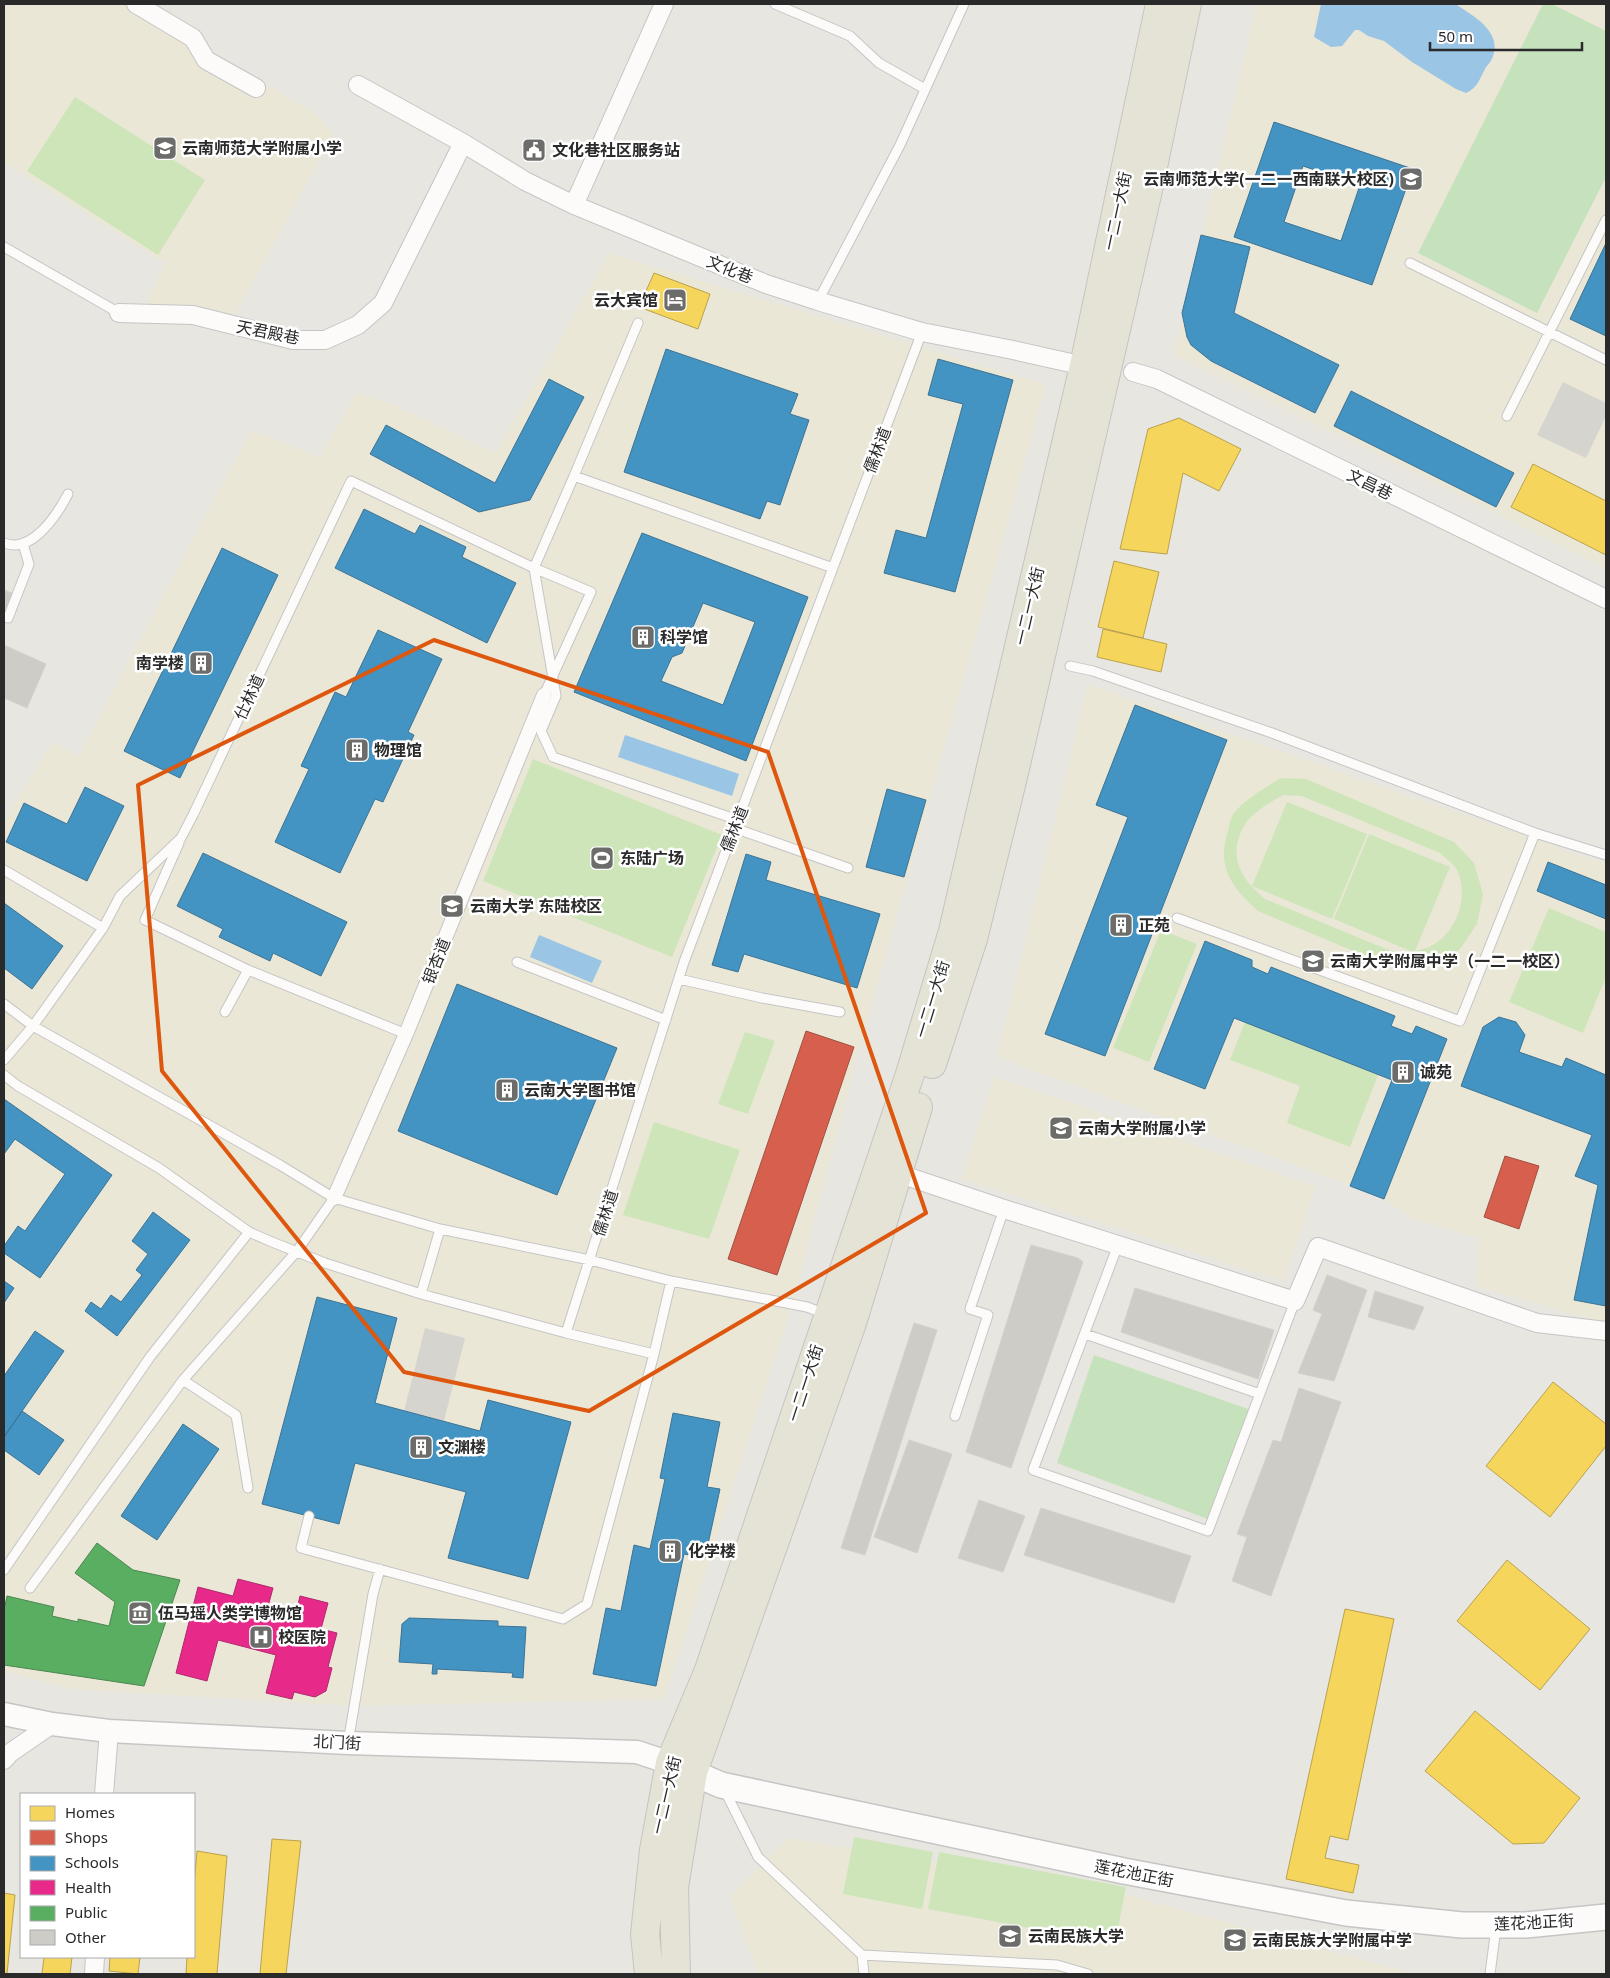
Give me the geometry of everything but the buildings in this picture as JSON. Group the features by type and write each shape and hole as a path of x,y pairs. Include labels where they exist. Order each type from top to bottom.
{"main road":[{"name":"一二一大街","path":"650,1974 645,1934 654,1850 840,1319 897,1173 973,939 1014,774 1095,369 1160,4"},
{"name":"一二一大街","path":"840,1319 953,931 1095,369 1149,186 1188,4"},
{"name":"一二一大街","path":"676,1974 674,1963 674,1886 682,1768"},
{"name":"莲花池正街","path":"682,1768 721,1785 1124,1872 1346,1913 1462,1925 1526,1925 1606,1917"}],"street":[{"path":"136,4 193,38 206,60 256,88"},
{"path":"358,84 464,143 525,181 574,206 664,4"},
{"name":"天君殿巷","path":"119,313 192,315 292,340 325,340 358,325 383,303 464,143"},
{"name":"文化巷","path":"574,206 766,284 818,301 922,332 1095,369"},
{"name":"文昌巷","path":"1132,372 1157,379 1606,599"},
{"name":"银杏道","path":"334,1198 406,1034 544,695"},
{"path":"897,1173 1004,1209 1295,1301 1318,1248 1537,1323 1606,1331"},
{"name":"北门街","path":"4,1714 52,1724 109,1731 348,1743 637,1752 682,1768"},
{"path":"4,1760 10,1753 52,1724"},
{"path":"104,1793 109,1731"},
{"path":"94,1974 95,1958"}],"lane":[{"path":"775,4 850,36 879,63 925,89"},
{"path":"818,301 900,145 964,4"},
{"path":"1507,416 1606,220"},
{"name":"天君殿巷","path":"4,247 119,313"},
{"path":"1410,263 1606,360"},
{"path":"638,323 534,568 556,696 541,731 553,756 848,868"},
{"name":"儒林道","path":"566,1333 679,979 922,332"},
{"path":"574,476 833,568"},
{"name":"仕林道","path":"4,1060 33,1026 103,928 120,896 181,838 350,481 534,568"},
{"path":"4,543 9,545 24,544 53,520 68,494"},
{"path":"4,617 8,618 29,564 24,544"},
{"path":"534,568 591,592 544,695"},
{"path":"1070,666 1093,671 1272,733 1535,833 1606,855"},
{"path":"1177,918 1460,1021 1535,833"},
{"path":"181,838 145,920 248,970 406,1034"},
{"path":"4,870 103,928"},
{"path":"517,962 666,1020"},
{"path":"226,1012 248,970"},
{"path":"679,979 762,998 840,1012"},
{"path":"4,1004 33,1026 280,1165 334,1198 440,1229 590,1260 671,1281 807,1307 840,1319"},
{"path":"4,1074 18,1086 159,1168 249,1232 325,1263 421,1294 566,1333 654,1354"},
{"path":"30,1588 183,1380 297,1251 334,1198"},
{"path":"955,1416 988,1315 970,1309 1004,1209"},
{"path":"421,1294 440,1229"},
{"path":"4,1570 150,1357 249,1232"},
{"path":"1118,1245 1033,1470 1208,1531 1295,1301"},
{"path":"309,1516 300,1548 563,1618 587,1604 654,1354 671,1281"},
{"path":"1085,1334 1260,1394"},
{"path":"183,1380 236,1415 248,1488"},
{"path":"348,1743 373,1594 380,1570"},
{"path":"721,1785 758,1857 862,1955 1057,1965 1088,1974"},
{"path":"1490,1974 1497,1925"},
{"path":"862,1955 864,1974"}],"highlighted area":[{"path":"434,640 768,752 926,1213 589,1411 404,1372 162,1071 138,785"}],"shaded area":[{"name":"云南师范大学附属小学","path":"4,4 154,4 199,31 212,53 315,113 334,134 234,316 145,305 165,263 4,162"},
{"name":"云南师范大学(一二一西南联大校区)","path":"1257,4 1606,4 1606,569 1174,354"},
{"name":"云南大学 东陆校区","path":"609,253 1046,385 861,1043 792,1305 664,1699 354,1706 72,1689 4,1671 4,820 52,743 79,755 251,430 320,457 357,393 387,402 495,453"},
{"path":"1563,382 1606,403 1606,416 1586,458 1537,435"},
{"name":"云南大学附属中学（一二一校区）","path":"1088,685 1606,864 1606,1322 1476,1286 1479,1239 1410,1217 1378,1195 997,1057"},
{"name":"云南大学附属小学","path":"994,1077 1316,1186 1284,1281 962,1179"},
{"path":"425,1328 465,1338 444,1421 404,1411"},
{"name":"云南民族大学","path":"788,1838 1116,1892 1414,1974 758,1974 730,1897"}],"green space":[{"path":"1543,4 1552,4 1606,31 1606,177 1537,313 1418,253"},
{"path":"75,97 205,180 158,255 27,171"},
{"name":"东陆广场","path":"533,759 722,835 672,957 483,881"},
{"path":"1281,778 1306,779 1454,842 1474,863 1483,894 1477,924 1460,949 1437,965 1410,970 1391,967 1258,911 1241,894 1229,876 1225,866 1225,844 1232,816 1236,811 1248,800","holes":["1283,795 1302,796 1440,853 1452,863 1457,870 1461,882 1462,895 1460,908 1448,932 1428,948 1415,951 1450,867 1369,834 1334,919 1413,952 1391,951 1265,899 1249,883 1239,866 1237,857 1239,837 1247,821 1267,804"]},
{"path":"1287,802 1367,834 1332,919 1252,886"},
{"path":"1549,908 1606,932 1606,977 1583,1033 1509,1002"},
{"path":"1161,930 1197,944 1149,1062 1113,1048"},
{"path":"1245,1022 1378,1075 1350,1147 1287,1123 1300,1086 1230,1060"},
{"path":"745,1032 775,1041 748,1114 718,1104"},
{"path":"654,1122 740,1150 709,1239 623,1215"},
{"path":"1094,1355 1251,1410 1208,1519 1057,1463"},
{"path":"854,1837 933,1852 922,1909 843,1894"},
{"path":"939,1852 1126,1887 1115,1944 928,1909"}],"water":[{"path":"1321,4 1455,4 1477,19 1489,31 1495,47 1492,58 1476,86 1466,93 1456,89 1412,62 1384,41 1368,36 1359,30 1355,30 1342,46 1331,47 1314,37"},
{"path":"625,735 739,774 732,796 618,757"},
{"path":"539,935 602,961 592,983 530,957"}],"place":[{"name":"云南师范大学附属小学","path":"165,148"},
{"name":"文化巷社区服务站","path":"534,150"},
{"name":"云南师范大学(一二一西南联大校区)","path":"1411,179"},
{"name":"云大宾馆","path":"675,300"},
{"name":"科学馆","path":"643,637"},
{"name":"南学楼","path":"201,663"},
{"name":"物理馆","path":"357,750"},
{"name":"东陆广场","path":"602,858"},
{"name":"云南大学 东陆校区","path":"452,906"},
{"name":"正苑","path":"1121,925"},
{"name":"云南大学附属中学（一二一校区）","path":"1313,961"},
{"name":"诚苑","path":"1403,1072"},
{"name":"云南大学图书馆","path":"507,1090"},
{"name":"云南大学附属小学","path":"1061,1128"},
{"name":"文渊楼","path":"421,1447"},
{"name":"化学楼","path":"670,1551"},
{"name":"伍马瑶人类学博物馆","path":"140,1613"},
{"name":"校医院","path":"261,1637"},
{"name":"云南民族大学","path":"1010,1936"},
{"name":"云南民族大学附属中学","path":"1235,1940"}]}
